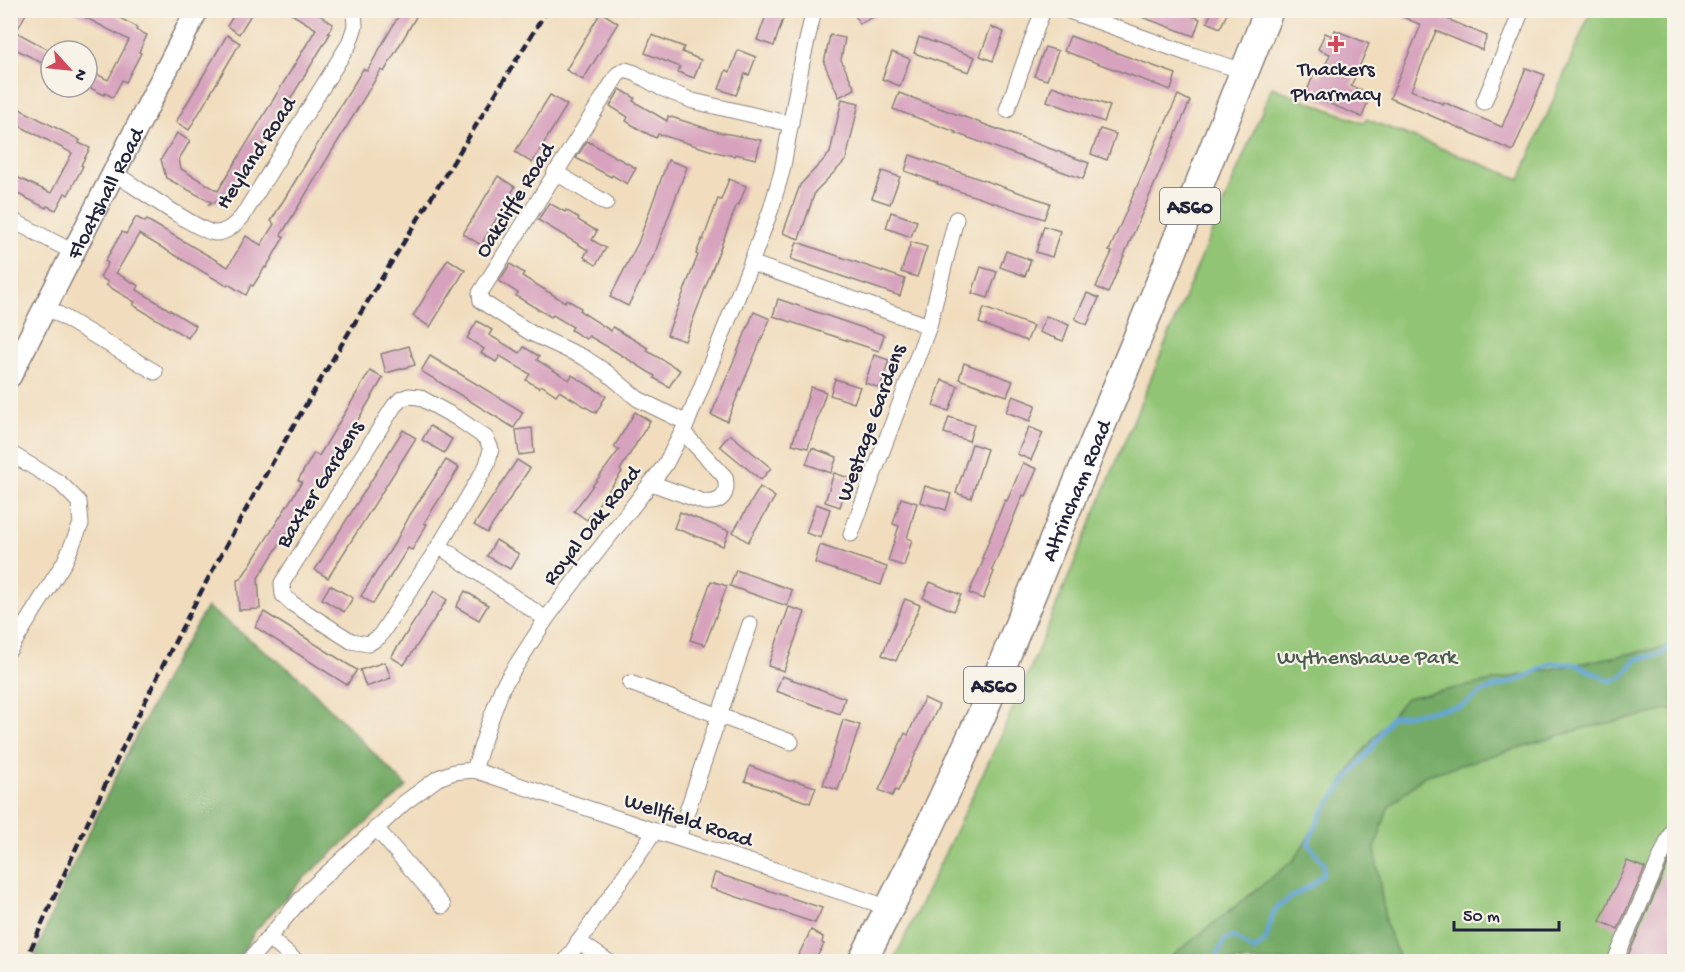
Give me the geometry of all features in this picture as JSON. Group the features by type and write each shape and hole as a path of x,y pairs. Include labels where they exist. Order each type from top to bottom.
{"highway":[{"name":"Altrincham Road","path":"862,962 928,829 995,684 1156,293 1269,10"}],"street":[{"name":"Floatshall Road","path":"10,376 197,10"},
{"name":"Heyland Road","path":"114,173 197,226 214,233 231,229 242,217 349,44 355,26 354,10"},
{"name":"Royal Oak Road","path":"474,770 503,686 546,619 664,465 685,428 771,209 782,171 814,10"},
{"path":"1007,110 1043,10"},
{"path":"1066,10 1090,14 1192,55 1244,71"},
{"path":"1484,102 1519,11"},
{"name":"Oakcliffe Road","path":"685,428 638,399 585,358 531,333 481,302 480,293 618,74 625,70 693,101 791,124"},
{"path":"555,172 606,203"},
{"path":"10,219 73,252"},
{"name":"Westage Gardens","path":"851,534 928,326 956,219"},
{"name":"Westage Gardens","path":"751,263 928,326"},
{"path":"45,306 155,372"},
{"name":"Baxter Gardens","path":"409,396 419,397 457,418 486,438 491,448 487,465 439,546 379,637 368,644 351,641 293,604 284,595 282,583 394,406 401,399 409,396"},
{"path":"651,483 704,502 713,503 720,500 725,493 727,482 725,477 685,428"},
{"path":"10,453 60,483 79,502 81,524 65,561 10,649"},
{"path":"439,546 546,619"},
{"path":"678,838 750,624"},
{"path":"630,683 791,742"},
{"path":"248,962 308,891 404,803 438,778 454,772 474,770"},
{"name":"Wellfield Road","path":"474,770 890,908"},
{"path":"1617,956 1674,827"},
{"path":"376,828 443,906"},
{"path":"565,962 655,831"},
{"path":"268,938 297,962"},
{"path":"578,941 609,962"}],"green space":[{"name":"Wythenshawe Park","path":"1591,11 1674,11 1674,961 893,962 997,744 1033,662 1272,87 1363,123 1366,119 1520,179"},
{"path":"207,607 298,676 407,787 303,879 255,931 237,961 33,961 63,886 126,756 173,663"},
{"path":"1674,645 1674,709 1585,728 1424,776 1388,808 1375,849 1386,926 1401,961 1358,961 1353,956 1337,962 1166,961 1294,860 1357,759 1406,698"}],"building":[{"path":"10,10 28,10 16,32 39,44 39,62 10,46"},
{"path":"71,10 105,10 147,35 139,52 141,53 126,82 122,80 113,97 105,93 104,95 99,92 99,75 108,80 129,40"},
{"path":"237,10 254,10 239,34 227,26"},
{"path":"285,10 312,10 333,24 328,33 330,34 230,198 209,204 211,202 166,178 161,159 177,133 190,141 179,159 181,169 218,191 316,29"},
{"path":"402,10 418,10 384,72 381,70 281,235 284,237 266,268 253,286 251,285 246,295 139,234 116,273 139,286 137,290 196,326 188,338 133,305 135,302 106,285 108,282 100,277 108,263 105,261 122,232 126,234 136,217 145,222 147,220 228,267 246,236 261,245 274,224 271,221 363,69 367,71"},
{"path":"768,10 784,16 774,46 757,40"},
{"path":"853,10 887,10 859,24"},
{"path":"1129,10 1176,10 1200,19 1194,36 1128,12"},
{"path":"1213,10 1229,10 1220,28 1207,22"},
{"path":"1387,10 1426,10 1487,36 1482,50 1436,31 1411,90 1443,104 1443,102 1502,127 1526,68 1545,75 1513,151 1390,98 1421,25"},
{"path":"601,12 618,23 583,80 566,70"},
{"path":"991,27 1004,32 993,61 980,56"},
{"path":"1335,30 1369,44 1351,86 1371,94 1362,117 1306,94 1314,73 1321,76 1330,54 1318,49 1325,33 1332,36"},
{"path":"227,35 240,43 189,130 176,122"},
{"path":"652,35 684,47 682,52 701,60 694,78 678,72 680,67 645,53"},
{"path":"830,35 845,38 841,60 855,89 839,97 824,63"},
{"path":"1070,36 1176,74 1171,90 1064,51"},
{"path":"919,37 975,57 969,72 914,53"},
{"path":"1045,47 1058,51 1047,80 1034,76"},
{"path":"738,50 756,57 749,75 745,74 736,95 719,89 726,70 730,72"},
{"path":"892,52 910,59 900,86 882,79"},
{"path":"1052,86 1110,106 1104,122 1047,101"},
{"path":"620,89 635,98 633,101 667,121 668,116 718,132 761,140 756,159 716,152 658,134 656,138 642,131 626,121 628,117 610,106"},
{"path":"899,93 1089,163 1083,179 893,109"},
{"path":"550,95 567,105 532,163 515,152"},
{"path":"1178,95 1190,101 1108,293 1096,287 1112,252 1109,251"},
{"path":"842,99 859,103 846,160 815,192 799,239 783,233 800,185 830,153"},
{"path":"10,104 80,140 79,143 90,148 68,195 65,193 56,210 47,206 46,208 10,190 10,174 51,193 72,153 10,121"},
{"path":"1100,129 1116,134 1107,160 1091,154"},
{"path":"587,141 636,168 627,184 576,158"},
{"path":"910,155 1050,203 1044,219 937,184 905,171"},
{"path":"668,160 687,167 655,253 628,306 610,297 638,243"},
{"path":"882,171 900,177 890,204 872,198"},
{"path":"498,176 515,187 481,245 463,234"},
{"path":"729,179 746,186 685,341 667,335 698,255 696,254 718,199 721,200"},
{"path":"549,203 565,212 566,210 597,231 592,240 606,248 596,265 584,257 588,250 538,220"},
{"path":"891,212 917,221 911,237 886,228"},
{"path":"1044,226 1060,231 1052,257 1036,252"},
{"path":"797,242 905,279 900,296 791,259"},
{"path":"911,242 927,247 917,277 901,272"},
{"path":"1006,251 1031,260 1025,276 1000,267"},
{"path":"448,259 465,270 430,327 413,316"},
{"path":"510,264 524,273 522,276 565,302 566,299 611,331 613,327 648,348 647,351 680,370 669,387 618,353 589,336 586,339 571,330 573,327 516,296 518,293 499,281"},
{"path":"981,267 997,272 988,298 972,293"},
{"path":"1087,293 1099,298 1087,325 1075,319"},
{"path":"778,299 884,335 879,351 773,316"},
{"path":"984,308 1033,326 1027,341 979,323"},
{"path":"754,312 770,319 727,421 711,415"},
{"path":"1046,316 1069,325 1063,341 1039,332"},
{"path":"477,321 492,330 489,335 520,353 524,347 539,356 537,360 569,380 572,375 606,396 596,413 559,391 556,395 541,385 539,388 526,380 530,374 500,356 496,362 481,353 484,349 467,338"},
{"path":"409,346 415,365 386,373 381,354"},
{"path":"874,355 889,360 880,388 865,383"},
{"path":"430,356 523,412 514,428 421,371"},
{"path":"964,363 1013,381 1007,396 959,379"},
{"path":"370,371 383,378 258,578 260,609 239,610 237,580 241,579 302,482 298,480 314,453 319,456"},
{"path":"835,379 860,387 854,403 830,395"},
{"path":"942,380 958,386 949,411 933,406"},
{"path":"811,387 826,392 808,448 792,444"},
{"path":"1013,396 1036,405 1030,421 1006,412"},
{"path":"635,412 650,421 620,470 622,472 587,520 574,511 619,450 614,447"},
{"path":"949,417 974,425 969,441 944,433"},
{"path":"430,426 452,439 444,453 422,440"},
{"path":"1029,427 1043,433 1031,460 1017,454"},
{"path":"532,428 534,453 519,455 516,430"},
{"path":"403,430 416,438 328,578 315,570"},
{"path":"730,434 771,468 761,480 720,446"},
{"path":"972,444 987,449 971,498 956,493"},
{"path":"812,448 837,457 831,473 806,464"},
{"path":"446,460 459,468 424,523 427,524 412,550 408,548 373,604 361,596"},
{"path":"517,460 530,468 487,533 474,525"},
{"path":"1023,463 1037,469 1025,496 1023,495 992,570 994,572 983,599 969,593 1005,500 1007,501"},
{"path":"834,473 849,478 840,507 825,502"},
{"path":"925,486 951,494 946,510 920,502"},
{"path":"760,487 775,497 748,542 733,532"},
{"path":"901,498 917,503 907,538 912,540 904,566 888,561 899,526 893,524"},
{"path":"816,504 830,509 821,538 806,533"},
{"path":"680,512 729,531 723,546 674,528"},
{"path":"496,540 519,554 510,569 487,556"},
{"path":"820,545 887,567 881,585 815,563"},
{"path":"736,570 792,590 787,606 730,586"},
{"path":"711,581 727,586 705,645 690,640"},
{"path":"930,582 961,595 954,611 923,598"},
{"path":"330,585 353,598 344,612 322,599"},
{"path":"434,591 447,600 404,665 391,657"},
{"path":"465,591 488,605 479,620 456,607"},
{"path":"905,599 920,605 896,661 882,655"},
{"path":"789,607 805,612 784,671 768,666"},
{"path":"264,612 357,670 347,685 255,627"},
{"path":"385,662 391,678 366,687 360,670"},
{"path":"782,676 845,698 840,714 776,691"},
{"path":"924,698 939,705 898,791 895,790 892,796 879,790 905,733 908,735"},
{"path":"843,720 860,725 838,790 823,785"},
{"path":"750,766 789,781 816,787 810,803 745,781"},
{"path":"1674,850 1674,962 1635,962 1627,958"},
{"path":"1627,861 1645,868 1618,929 1600,921"},
{"path":"715,873 822,908 815,923 710,888"},
{"path":"811,930 823,937 822,943 824,944 814,962 795,962"}],"waterway":[{"path":"1214,962 1225,939 1234,937 1254,951 1266,940 1272,916 1278,906 1313,884 1323,874 1324,864 1308,843 1322,813 1371,749 1391,717 1462,706 1486,690 1521,679 1552,663 1575,664 1611,681 1623,676 1636,659 1662,654 1674,641"}],"railway":[{"path":"25,962 97,803 199,595 343,342 547,10"}],"place":[{"name":"Thackers Pharmacy","path":"1336,44"}]}
